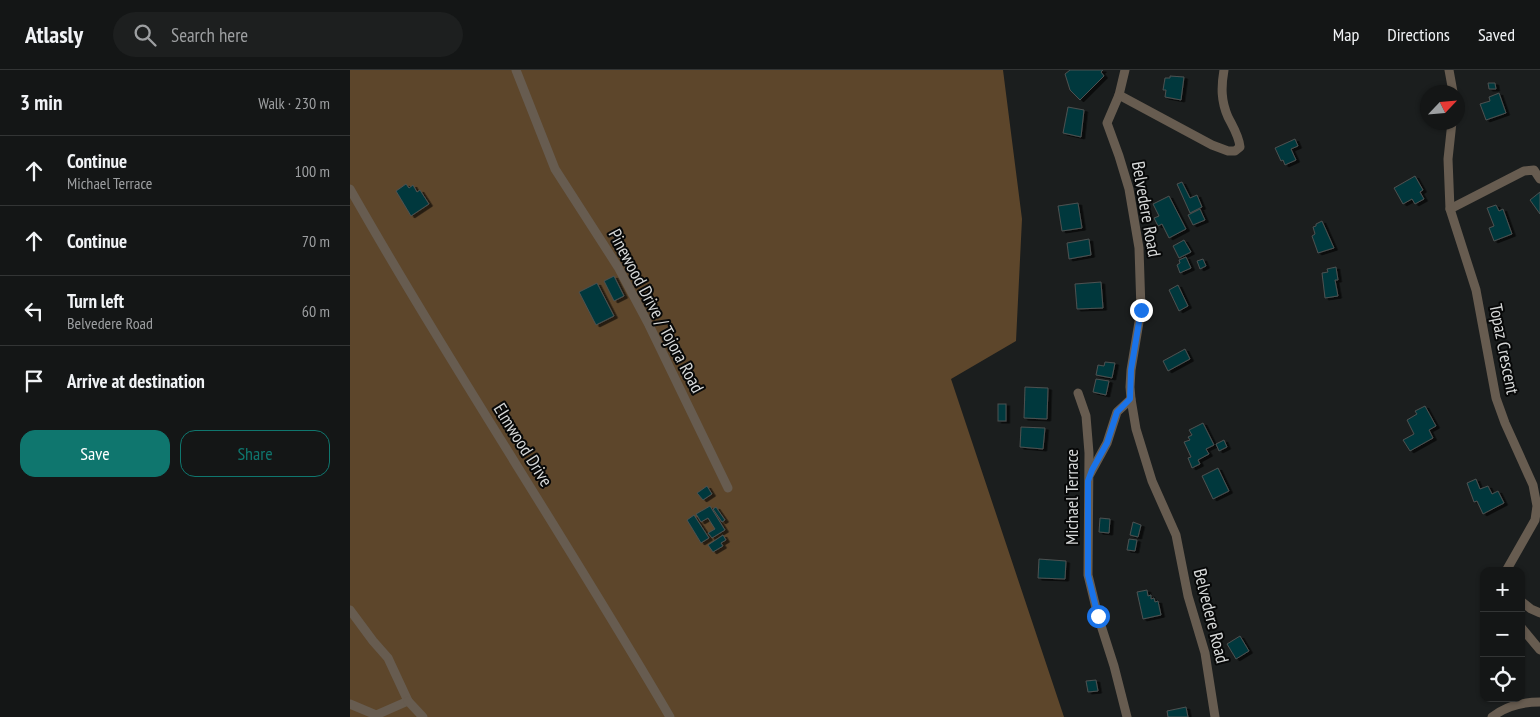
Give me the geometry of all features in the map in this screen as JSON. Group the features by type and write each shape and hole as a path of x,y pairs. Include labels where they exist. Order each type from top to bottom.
{"street":[{"name":"Pinewood Drive / Tojora Road","path":"516,70 555,169 622,276 649,325 728,488"},
{"name":"Belvedere Road","path":"1126,70 1108,123 1129,189 1140,248 1141,310 1131,370 1130,399 1136,429 1152,481 1176,535 1188,596 1205,653 1215,717"},
{"path":"1119,95 1212,145 1228,151 1235,151 1240,147 1239,139 1222,100 1221,84 1224,70"},
{"path":"1449,70 1452,85"},
{"name":"Topaz Crescent","path":"1451,130 1448,159 1450,209 1476,290 1496,398 1532,485 1537,506 1535,520 1509,567"},
{"path":"1450,209 1524,170 1530,169 1535,171 1540,179"},
{"name":"Elmwood Drive","path":"350,189 482,411 616,625 670,717"},
{"name":"Michael Terrace","path":"1078,393 1086,416 1089,453 1088,575 1127,717"},
{"path":"1088,481 1107,443 1117,412 1130,399"},
{"path":"1525,604 1540,613"},
{"path":"350,610 388,658 408,702 423,717"},
{"path":"1525,632 1540,650"},
{"path":"350,704 376,715 408,702"},
{"path":"1492,717 1512,706 1522,703 1540,702"}],"shaded area":[{"path":"350,70 1003,70 1022,219 1016,341 951,379 1064,717 350,717"}],"building":[{"path":"1070,70 1103,70 1101,72 1104,76 1080,100 1070,90 1065,74"},
{"path":"1170,76 1184,77 1181,100 1165,97 1166,90 1163,90 1165,78 1170,78"},
{"path":"1488,83 1495,83 1496,89 1489,89"},
{"path":"1499,93 1506,113 1486,120 1480,104 1490,101 1489,97"},
{"path":"1068,107 1084,110 1081,137 1063,133"},
{"path":"1295,139 1298,146 1291,149 1296,160 1285,165 1275,148"},
{"path":"1415,176 1423,190 1420,192 1424,199 1415,204 1412,199 1403,204 1394,188"},
{"path":"1182,182 1190,198 1197,195 1202,207 1190,213 1177,184"},
{"path":"406,184 409,188 413,185 417,192 420,190 429,204 411,216 396,191"},
{"path":"1540,192 1540,214 1530,200"},
{"path":"1169,196 1186,229 1169,238 1162,224 1158,226 1154,218 1159,216 1153,204"},
{"path":"1078,203 1082,228 1062,231 1058,206"},
{"path":"1496,205 1499,211 1503,209 1512,234 1494,241 1489,228 1494,226 1487,208"},
{"path":"1200,209 1205,220 1193,225 1188,215"},
{"path":"1322,221 1334,248 1318,253 1312,236 1315,234 1313,227"},
{"path":"1089,239 1091,255 1069,259 1067,243"},
{"path":"1184,240 1191,252 1179,258 1173,246"},
{"path":"1186,257 1191,268 1180,273 1177,265 1180,263 1179,260"},
{"path":"1203,259 1206,266 1200,269 1197,261"},
{"path":"1336,267 1338,280 1335,280 1338,296 1325,298 1322,273 1328,272 1327,269"},
{"path":"614,276 624,296 614,301 604,281"},
{"path":"1101,282 1103,308 1077,309 1075,284"},
{"path":"597,283 614,316 596,325 579,292"},
{"path":"1178,285 1188,306 1179,311 1169,290"},
{"path":"1185,349 1190,359 1168,371 1163,361"},
{"path":"1105,362 1115,363 1112,378 1096,375 1098,365 1104,366"},
{"path":"1096,379 1109,381 1106,395 1093,392"},
{"path":"1025,387 1048,388 1047,419 1024,418"},
{"path":"998,404 1006,404 1006,421 998,421"},
{"path":"1425,406 1436,426 1429,430 1433,438 1410,451 1403,440 1414,434 1407,420 1417,414 1415,411"},
{"path":"1203,423 1214,445 1206,449 1209,454 1198,460 1200,464 1192,468 1188,458 1191,457 1184,442 1190,440 1188,437 1192,435 1189,430"},
{"path":"1021,427 1045,428 1043,449 1020,447"},
{"path":"1224,440 1227,447 1219,451 1216,444"},
{"path":"1218,468 1229,491 1213,499 1202,476"},
{"path":"1476,479 1480,489 1488,486 1492,494 1498,491 1504,503 1483,514 1477,501 1474,502 1467,483"},
{"path":"707,486 712,494 703,500 697,493"},
{"path":"710,506 725,530 712,538 708,533 715,529 708,518 701,522 696,514"},
{"path":"716,507 725,520 722,522 713,509"},
{"path":"694,515 709,538 701,543 687,520"},
{"path":"1100,518 1110,519 1109,533 1099,532"},
{"path":"1133,522 1141,525 1138,537 1130,535"},
{"path":"723,535 726,540 721,543 723,546 713,552 708,545"},
{"path":"1129,539 1137,540 1135,551 1127,550"},
{"path":"1039,559 1066,561 1065,579 1038,578"},
{"path":"1147,590 1148,596 1151,595 1151,599 1154,598 1155,602 1158,601 1161,615 1143,619 1137,592"},
{"path":"1240,636 1249,651 1236,659 1227,644"},
{"path":"1096,680 1098,691 1088,692 1086,681"},
{"path":"1186,707 1188,717 1168,717 1167,711"}],"route":[{"path":"1098,616 1088,575 1088,481 1107,443 1117,412 1130,399 1131,370 1141,310"}]}
